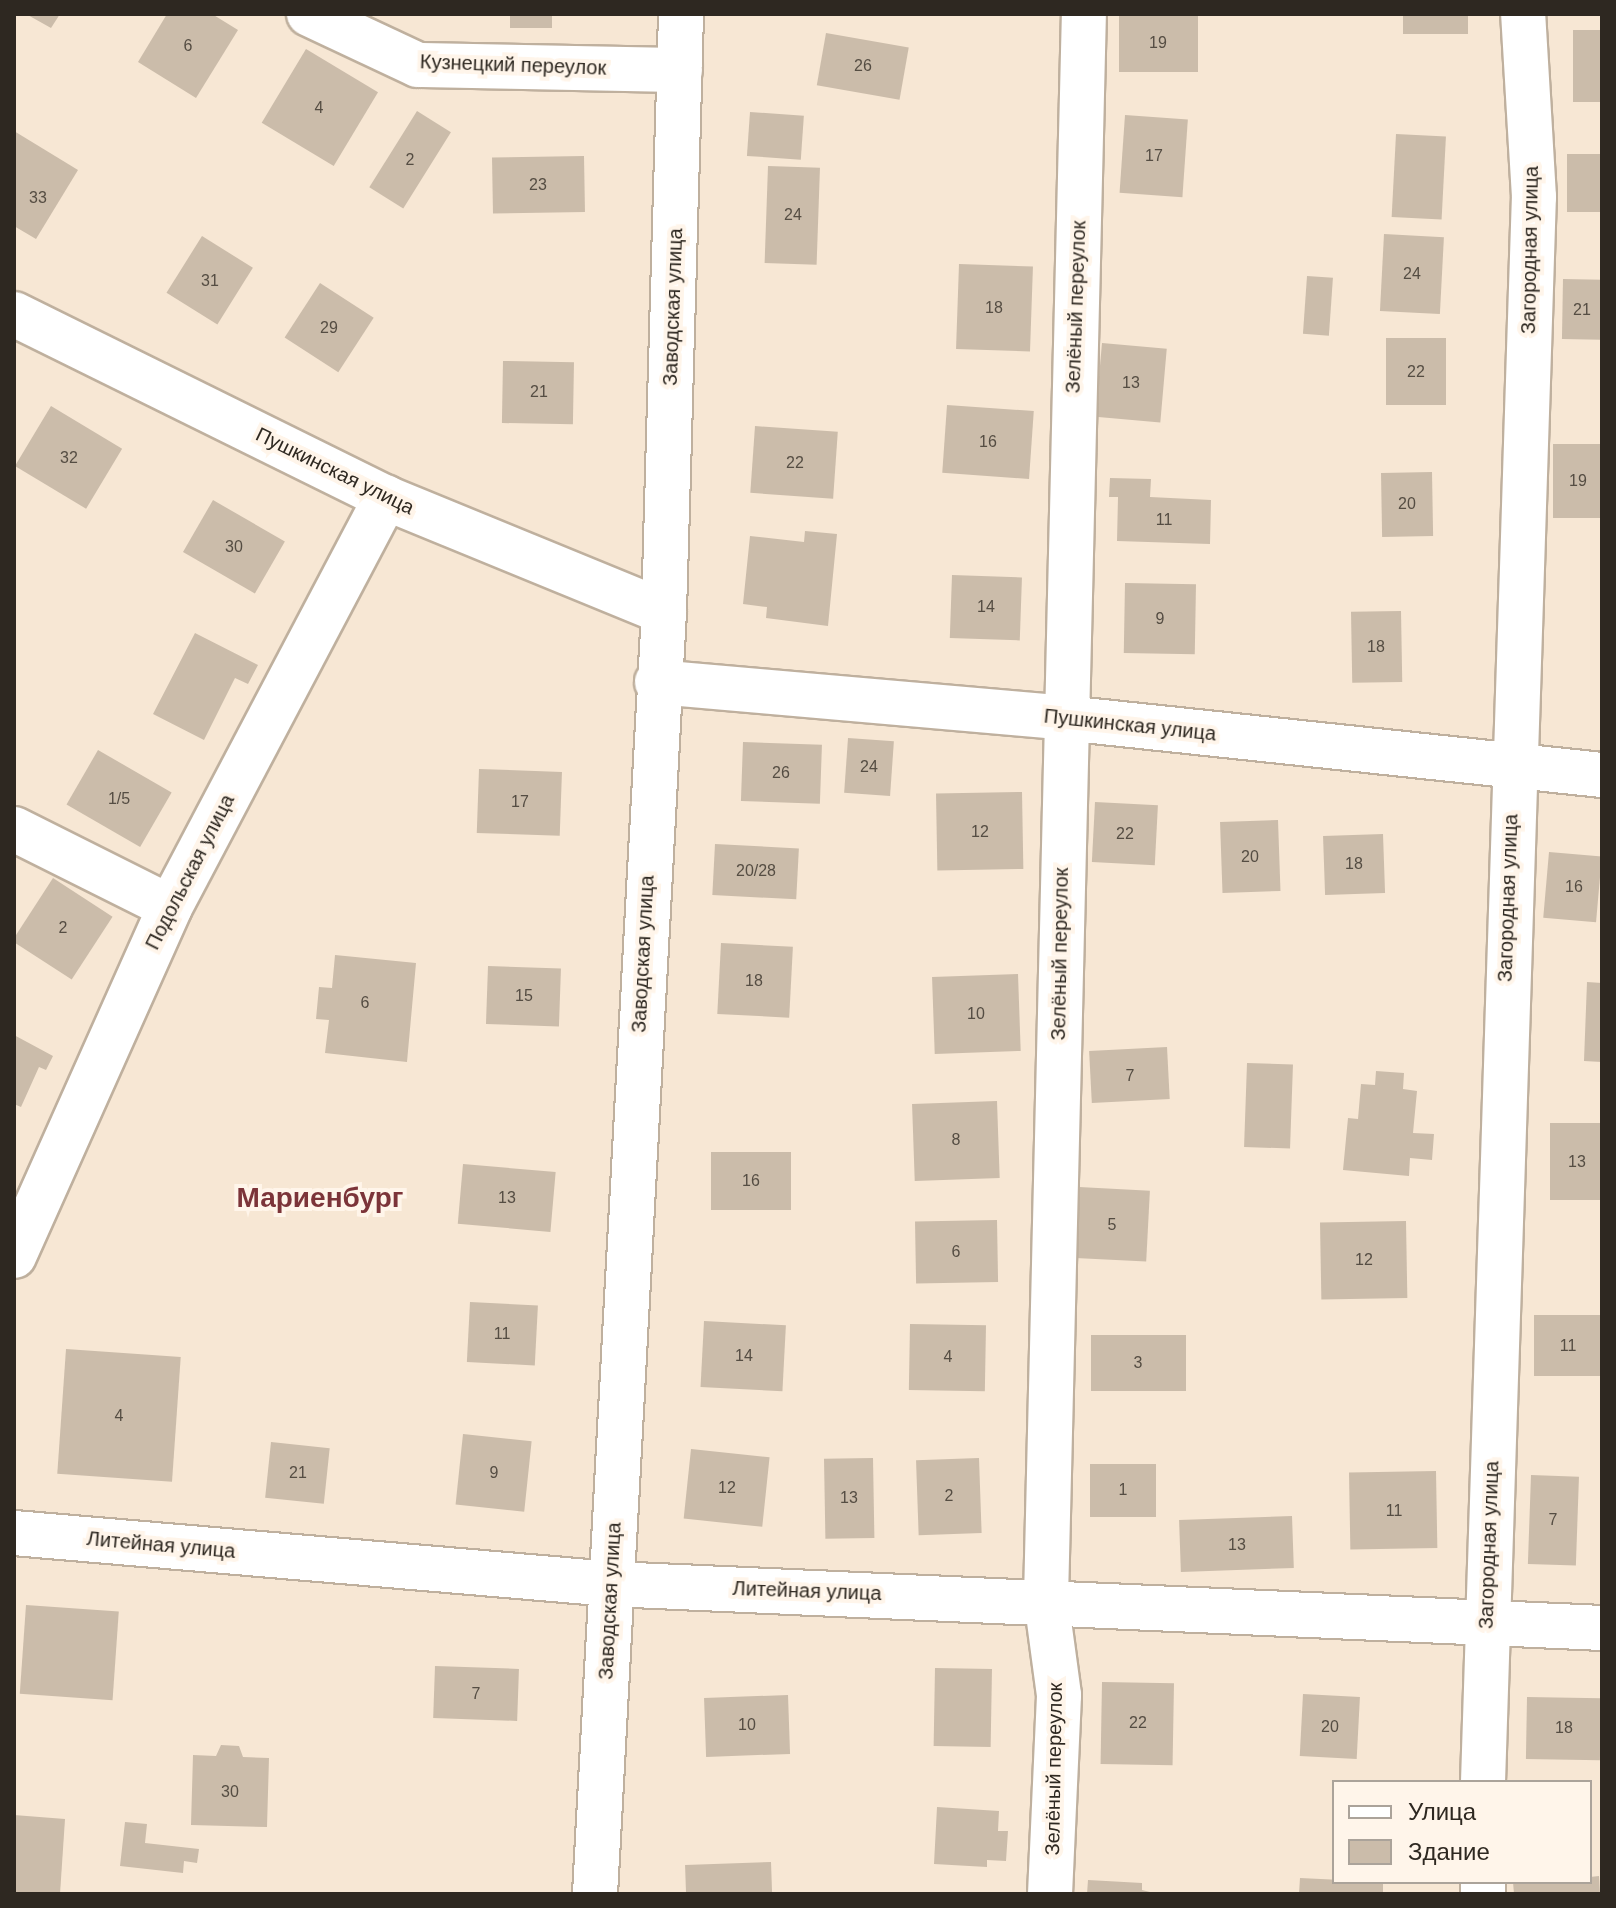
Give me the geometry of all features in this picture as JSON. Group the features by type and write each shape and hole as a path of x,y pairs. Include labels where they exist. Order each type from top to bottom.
{"street":[{"name":"Кузнецкий переулок","path":"309,14 418,65 680,70"},
{"name":"Заводская улица","path":"595,1894 657,682 664,612 681,14"},
{"name":"Зелёный переулок","path":"1050,1894 1059,1695 1046,1599 1084,14"},
{"name":"Загородная улица","path":"1483,1780 1512,765 1534,197 1523,14"},
{"name":"Пушкинская улица","path":"14,314 386,498 664,612"},
{"name":"Подольская улица","path":"14,1256 170,907 386,498"},
{"name":"Пушкинская улица","path":"657,682 1065,718 1602,775"},
{"path":"14,829 170,907"},
{"name":"Литейная улица","path":"14,1533 611,1584 1046,1599 1602,1628"}],"building":[{"path":"26,14 60,14 51,28"},
{"path":"167,14 212,14 238,30 196,98 138,62"},
{"path":"510,14 552,14 552,28 510,28"},
{"path":"1119,14 1198,14 1198,72 1119,72"},
{"path":"1403,14 1468,14 1468,34 1403,34"},
{"path":"1573,30 1602,30 1602,102 1573,102"},
{"path":"826,33 909,48 900,100 817,85"},
{"path":"306,49 378,92 334,166 262,123"},
{"path":"417,111 451,132 403,209 369,187"},
{"path":"750,112 804,116 801,160 747,156"},
{"path":"1125,115 1188,119 1182,197 1120,193"},
{"path":"14,131 78,170 36,239 14,226"},
{"path":"1396,134 1446,137 1442,220 1392,217"},
{"path":"1567,154 1602,154 1602,212 1567,212"},
{"path":"584,156 585,212 493,214 492,158"},
{"path":"768,166 820,168 817,265 765,263"},
{"path":"1384,234 1444,237 1440,314 1380,311"},
{"path":"202,236 253,268 217,325 166,293"},
{"path":"959,264 1033,267 1030,352 956,349"},
{"path":"1307,276 1333,278 1329,336 1303,334"},
{"path":"1563,279 1602,280 1601,340 1562,339"},
{"path":"320,283 374,318 338,372 285,338"},
{"path":"1386,338 1446,338 1446,405 1386,405"},
{"path":"1102,343 1167,349 1160,422 1096,417"},
{"path":"503,361 574,362 573,424 502,423"},
{"path":"947,405 1034,411 1029,479 942,473"},
{"path":"51,406 122,449 86,509 15,466"},
{"path":"755,426 838,432 833,499 750,493"},
{"path":"1553,444 1602,444 1602,518 1553,518"},
{"path":"1432,472 1433,536 1382,537 1381,473"},
{"path":"1110,478 1151,479 1150,497 1211,500 1210,544 1117,541 1118,497 1109,497"},
{"path":"213,500 285,542 255,593 183,552"},
{"path":"805,531 837,534 828,626 766,618 767,607 743,604 750,536 804,542"},
{"path":"952,575 1022,577 1020,640 950,638"},
{"path":"1125,583 1196,584 1195,654 1124,653"},
{"path":"1401,611 1402,682 1352,683 1351,612"},
{"path":"195,633 258,665 248,684 235,678 204,740 153,714"},
{"path":"848,738 894,741 890,796 844,793"},
{"path":"743,742 822,745 820,804 741,801"},
{"path":"98,750 172,792 140,847 66,805"},
{"path":"479,769 562,772 560,836 477,833"},
{"path":"1022,792 1023,869 937,870 936,794"},
{"path":"1095,802 1158,805 1155,865 1092,862"},
{"path":"1278,820 1280,891 1223,893 1220,822"},
{"path":"1383,834 1385,893 1325,895 1323,836"},
{"path":"715,844 799,848 796,899 712,895"},
{"path":"1549,852 1602,857 1596,922 1543,918"},
{"path":"53,878 113,917 72,980 14,942"},
{"path":"721,943 793,947 789,1018 717,1014"},
{"path":"335,955 416,963 407,1062 325,1053 329,1020 316,1019 319,987 332,988"},
{"path":"488,966 561,969 559,1027 486,1024"},
{"path":"1018,974 1021,1051 935,1054 932,977"},
{"path":"1587,982 1602,983 1602,1062 1584,1061"},
{"path":"14,1035 53,1056 46,1070 39,1067 21,1107 14,1104"},
{"path":"1167,1047 1170,1099 1092,1103 1089,1051"},
{"path":"1247,1063 1293,1065 1290,1149 1244,1147"},
{"path":"1376,1071 1404,1073 1403,1089 1417,1091 1413,1133 1434,1134 1432,1160 1410,1158 1409,1176 1343,1170 1348,1118 1358,1119 1361,1084 1375,1085"},
{"path":"997,1101 1000,1178 915,1181 912,1104"},
{"path":"1550,1123 1602,1123 1602,1200 1550,1200"},
{"path":"711,1152 791,1152 791,1210 711,1210"},
{"path":"463,1164 556,1172 550,1232 458,1224"},
{"path":"1079,1187 1150,1191 1146,1262 1075,1258"},
{"path":"997,1220 998,1282 916,1283 915,1221"},
{"path":"1406,1221 1407,1298 1321,1299 1320,1223"},
{"path":"470,1302 538,1306 535,1365 467,1362"},
{"path":"1534,1315 1602,1315 1602,1376 1534,1376"},
{"path":"704,1321 786,1325 782,1391 701,1387"},
{"path":"910,1324 986,1325 985,1391 909,1390"},
{"path":"1091,1335 1186,1335 1186,1391 1091,1391"},
{"path":"66,1349 181,1357 172,1482 57,1474"},
{"path":"463,1434 532,1441 524,1512 456,1505"},
{"path":"271,1442 330,1448 324,1504 265,1498"},
{"path":"691,1449 770,1457 762,1527 684,1519"},
{"path":"873,1458 874,1538 825,1539 824,1459"},
{"path":"979,1458 982,1533 919,1535 916,1460"},
{"path":"1090,1464 1156,1464 1156,1517 1090,1517"},
{"path":"1436,1471 1437,1548 1350,1550 1349,1473"},
{"path":"1531,1475 1579,1477 1576,1566 1528,1564"},
{"path":"1292,1516 1294,1568 1181,1572 1179,1520"},
{"path":"26,1605 119,1611 113,1700 20,1694"},
{"path":"435,1666 519,1669 517,1721 433,1718"},
{"path":"935,1668 992,1669 991,1747 934,1746"},
{"path":"1102,1682 1174,1683 1173,1765 1101,1764"},
{"path":"1303,1694 1360,1697 1357,1759 1300,1756"},
{"path":"788,1695 790,1754 706,1757 704,1698"},
{"path":"1527,1697 1601,1698 1600,1760 1526,1759"},
{"path":"221,1745 239,1746 243,1757 269,1758 267,1827 191,1825 193,1755 216,1756"},
{"path":"937,1807 999,1811 998,1831 1008,1831 1006,1861 987,1860 987,1867 934,1864"},
{"path":"14,1815 65,1819 60,1894 14,1894"},
{"path":"125,1822 147,1824 145,1843 199,1849 197,1863 184,1861 183,1873 120,1866"},
{"path":"771,1862 772,1894 686,1894 685,1865"},
{"path":"1599,1876 1600,1894 1514,1894 1513,1884 1592,1884 1592,1877"},
{"path":"1300,1878 1332,1880 1332,1884 1383,1884 1383,1894 1299,1894"},
{"path":"1088,1880 1142,1883 1142,1890 1158,1894 1087,1894"}],"district":[{"name":"Мариенбург","path":"320,1198"}]}
